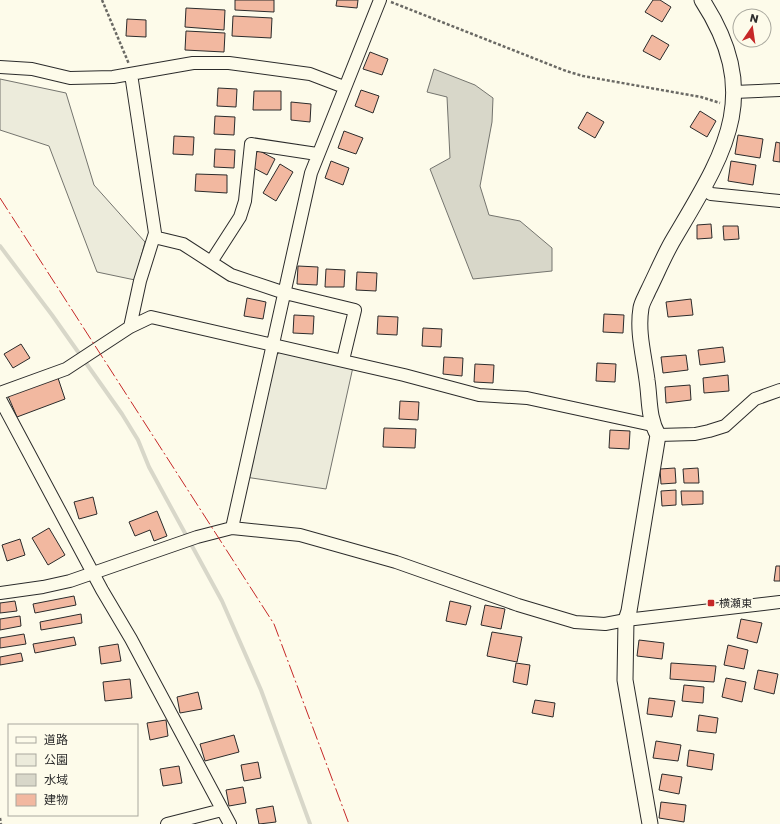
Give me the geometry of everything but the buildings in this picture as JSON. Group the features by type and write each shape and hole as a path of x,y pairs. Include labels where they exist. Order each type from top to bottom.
{"street":[{"path":"232,528 311,172 380,0"},
{"path":"650,824 625,680 626,620 629,611 655,430 640,344 641,307 665,256 704,189 721,155 734,99 727,49 714,18 702,0"},
{"path":"0,67 32,69 70,78 113,77 193,63 229,62 310,74 344,87"},
{"path":"130,327 140,281 154,237 152,210 132,74"},
{"path":"734,99 780,90"},
{"path":"211,262 240,217 245,201 251,144 317,154"},
{"path":"704,189 710,194 780,201"},
{"path":"154,237 183,244 231,275 285,293 355,310 343,360"},
{"path":"0,393 66,369 130,327 151,317 343,360 479,395 533,399 655,430 695,434 725,426 755,400 780,390"},
{"path":"0,399 102,590 131,638 230,824"},
{"path":"0,593 50,586 70,581 197,537 232,528 308,537 396,562 518,605 575,622 605,624 626,620 780,602"},
{"path":"167,824 222,810"}],"path":[{"path":"102,0 132,74"},
{"path":"385,0 566,71 583,76 701,97 734,99"},
{"path":"0,818 1,824"}],"green space":[{"path":"0,79 66,93 94,185 145,242 135,280 97,272 49,146 0,130"},
{"path":"281,351 353,367 326,489 245,477 275,356"}],"water":[{"path":"434,69 475,85 493,98 492,122 480,186 489,215 520,221 552,248 552,271 473,279 430,169 450,158 447,97 427,92"}],"waterway":[{"path":"0,246 52,315 122,414 138,440 149,467 222,601 261,690 310,824"}],"power":[{"path":"0,198 274,624 349,824"}],"place":[{"name":"横瀬東","path":"711,603"}]}
